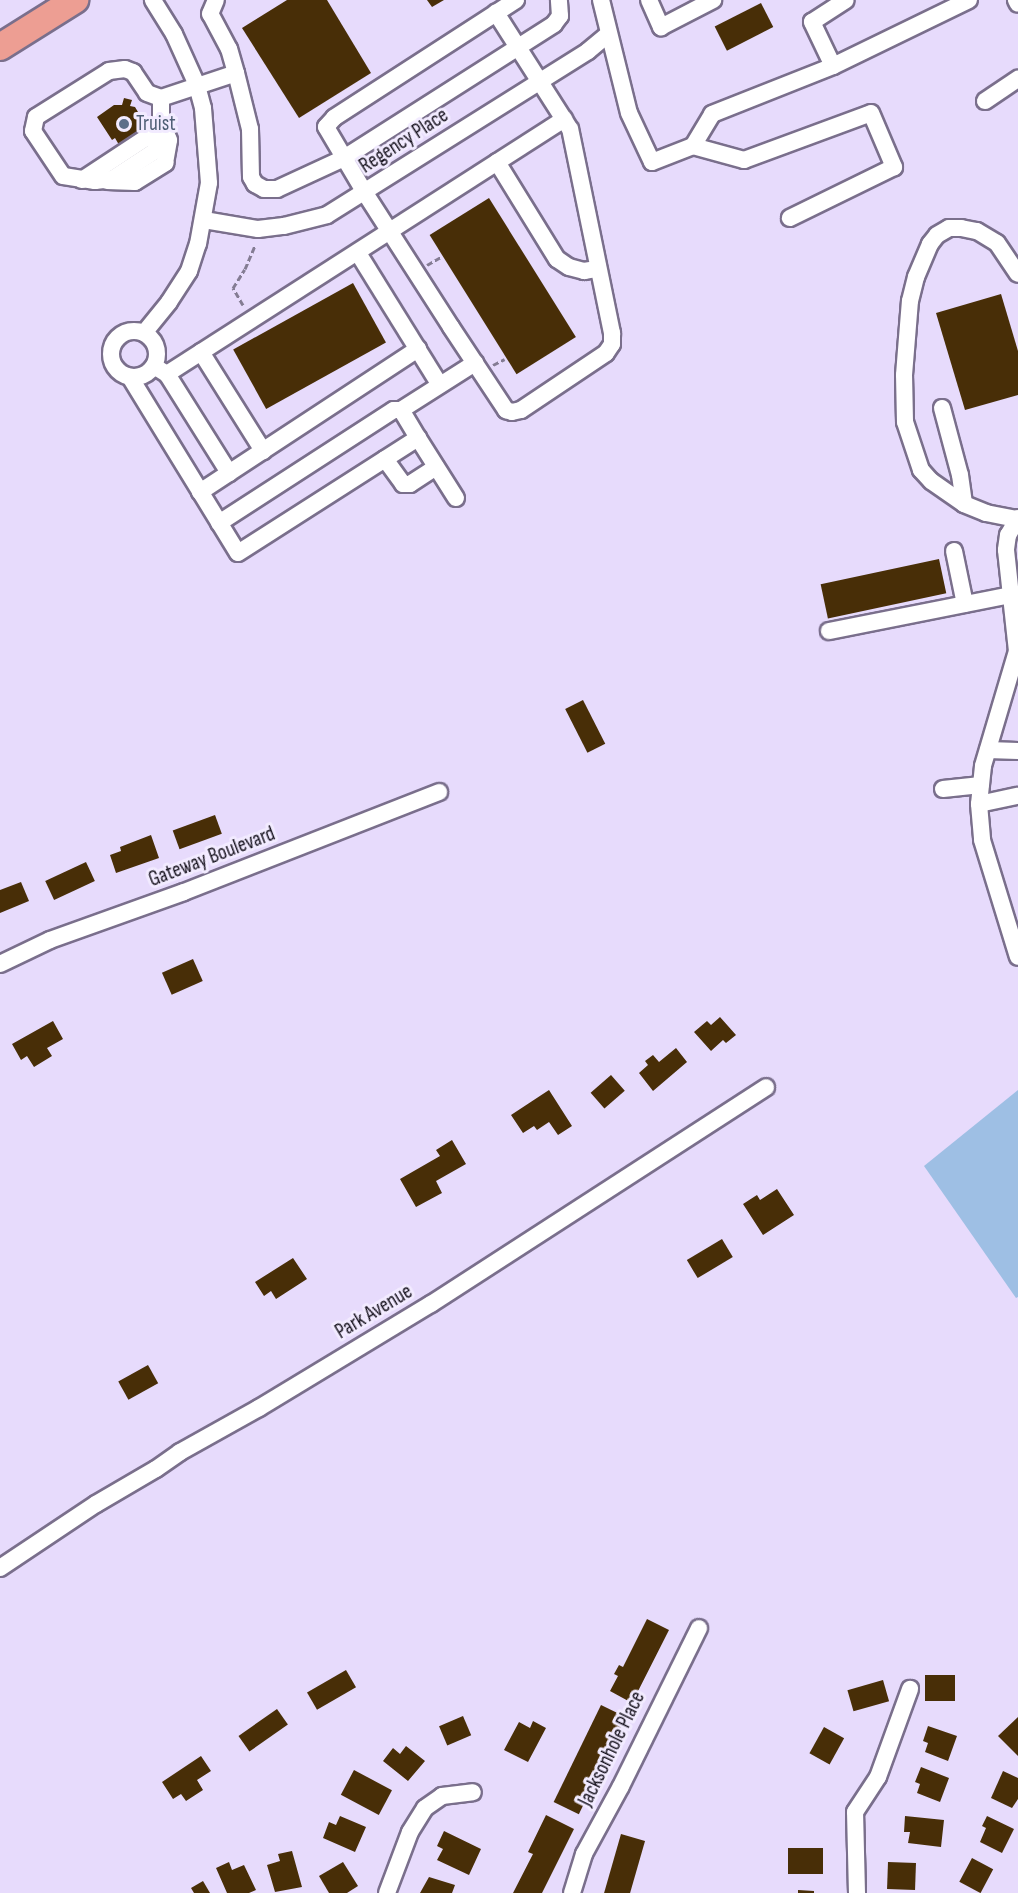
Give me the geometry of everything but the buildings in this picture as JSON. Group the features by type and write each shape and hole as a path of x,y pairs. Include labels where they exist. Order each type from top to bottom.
{"highway":[{"path":"0,47 75,0"}],"street":[{"path":"144,333 169,302 189,271 204,220 209,183 203,108 197,85 174,34 153,0"},
{"path":"216,0 210,14 229,49 236,73 250,129 251,177 255,184 264,189 277,189 344,158 517,48 554,24 560,16 559,0"},
{"path":"496,13 570,129 612,333 612,344 606,353 522,410 512,412 506,410 388,230 326,127 327,123 496,13 516,0"},
{"path":"601,0 629,113 652,162 693,146 744,160 871,113 894,166 789,218"},
{"path":"649,0 661,27 713,0"},
{"path":"833,66 812,22 846,0"},
{"path":"693,146 712,114 833,66 969,0"},
{"name":"Regency Place","path":"204,220 258,229 284,226 327,215 588,51 608,34"},
{"path":"161,98 161,130 169,140 165,163 135,182 68,178 60,173 33,131 36,117 117,69 133,72 147,93 161,98 236,73"},
{"path":"985,101 1018,79"},
{"path":"130,377 160,370 201,352 564,119"},
{"path":"93,181 161,130"},
{"path":"497,162 557,259 569,267 584,271 597,268"},
{"path":"1018,274 997,243 976,231 949,228 937,235 930,244 916,277 910,301 904,375 905,422 921,470 931,481 964,504 986,513 1018,518 1007,542 1010,595 1017,651 988,750 979,804 982,840 1018,957"},
{"path":"358,253 440,385"},
{"path":"229,473 160,370 155,344 144,333 136,331 121,334 111,347 112,363 116,370 130,377 238,553 418,438"},
{"path":"200,492 418,349"},
{"path":"201,352 263,451"},
{"path":"219,523 394,410 401,410 475,363"},
{"path":"942,408 960,475 964,504"},
{"path":"401,410 456,498"},
{"path":"385,459 403,484 410,484 436,467"},
{"path":"954,551 965,604"},
{"path":"829,631 1010,595"},
{"path":"988,750 1018,751"},
{"path":"943,789 981,785"},
{"name":"Gateway Boulevard","path":"0,964 50,940 262,862 439,792"},
{"path":"979,804 1018,796"},
{"name":"Park Avenue","path":"0,1568 180,1452 259,1408 431,1304 766,1087"},
{"name":"Jacksonhole Place","path":"572,1893 584,1854 621,1786 699,1628"},
{"path":"857,1893 855,1812 878,1777 910,1689"},
{"path":"387,1893 410,1832 425,1808 442,1796 473,1792"}],"path":[{"path":"243,305 233,288 245,269 255,246"},
{"path":"492,365 505,359"}],"water":[{"path":"1018,1090 1018,1297 1016,1298 924,1166"}],"place":[{"name":"Truist","path":"124,124"}]}
